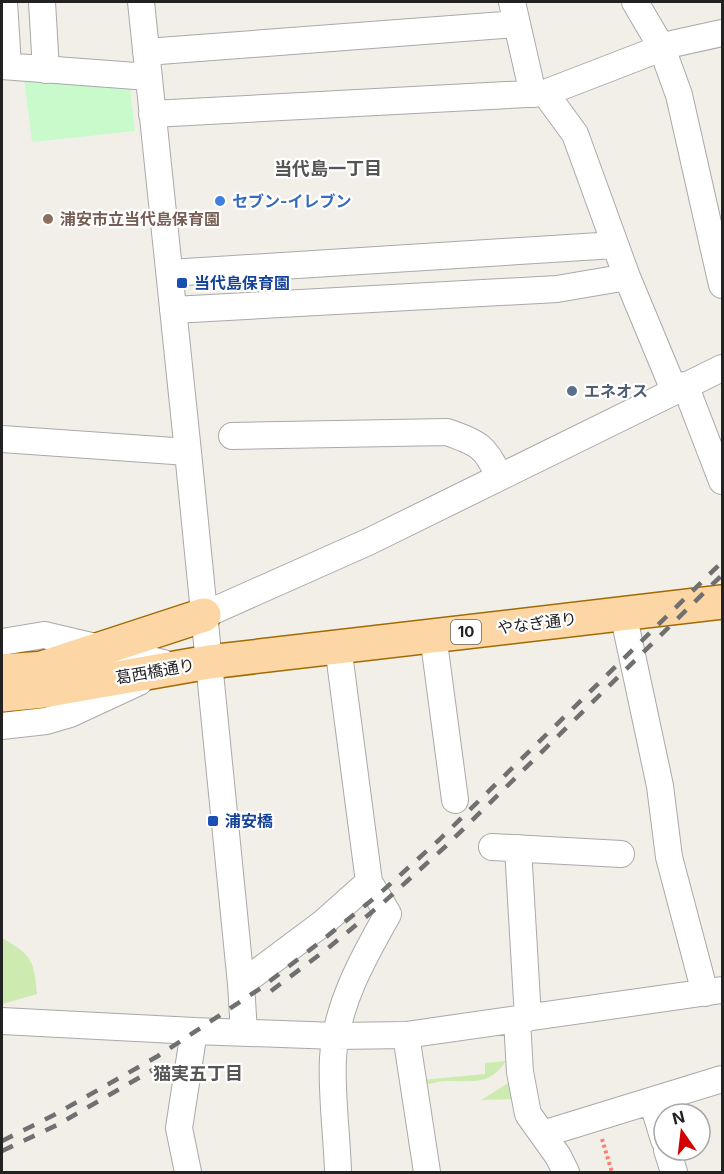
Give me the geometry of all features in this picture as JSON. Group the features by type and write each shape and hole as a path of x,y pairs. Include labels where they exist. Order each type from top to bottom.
{"main road":[{"name":"やなぎ通り","path":"209,662 723,602"},
{"path":"42,679 102,649 204,615"},
{"name":"葛西橋通り","path":"2,695 42,679 209,662"},
{"name":"葛西橋通り","path":"2,671 42,679"}],"street":[{"path":"4,2 5,66 46,70 147,64 514,13 539,93 575,134 627,277 723,482"},
{"path":"42,2 46,70"},
{"path":"141,2 188,452 244,1032"},
{"path":"635,2 662,48 679,95 715,220 723,285"},
{"path":"152,114 539,93 672,44 723,33"},
{"path":"170,273 615,245"},
{"path":"173,310 557,289 627,277"},
{"path":"204,615 368,542 723,368"},
{"path":"232,436 447,432 475,442 491,457 500,477"},
{"path":"2,440 188,452"},
{"path":"2,1021 336,1036 406,1035 717,995 669,857 660,786 623,613"},
{"path":"2,642 44,635 163,667"},
{"path":"433,635 455,800"},
{"path":"338,646 369,882 388,914 350,989 336,1036 333,1059 338,1173"},
{"path":"2,726 46,721 70,714 163,667"},
{"path":"492,847 621,854"},
{"path":"519,848 522,1019 520,1072 528,1114 558,1156 566,1173"},
{"path":"241,984 323,923 369,882"},
{"path":"189,1173 179,1128 194,1031"},
{"path":"406,1035 428,1173"},
{"path":"543,1134 723,1079"}],"path":[{"path":"596,1118 612,1173"}],"green space":[{"path":"24,77 130,88 135,131 32,142"},
{"path":"2,938 20,949 30,960 37,994 2,1004"},
{"path":"506,1061 493,1075 479,1080 443,1081 422,1085 421,1080 485,1074 485,1063"},
{"path":"510,1082 519,1099 481,1100"}],"railway":[{"path":"2,1141 54,1115 158,1056 261,988 320,942 378,895 439,840 722,562"},
{"path":"271,991 384,902 446,846 722,575"},
{"path":"2,1151 57,1125 156,1068"}],"place":[{"name":"セブン-イレブン","path":"220,201"},
{"name":"浦安市立当代島保育園","path":"48,219"},
{"name":"当代島保育園","path":"182,283"},
{"name":"エネオス","path":"572,391"},
{"name":"浦安橋","path":"213,821"}],"district":[{"name":"当代島一丁目","path":"328,169"},
{"name":"猫実五丁目","path":"198,1074"}]}
